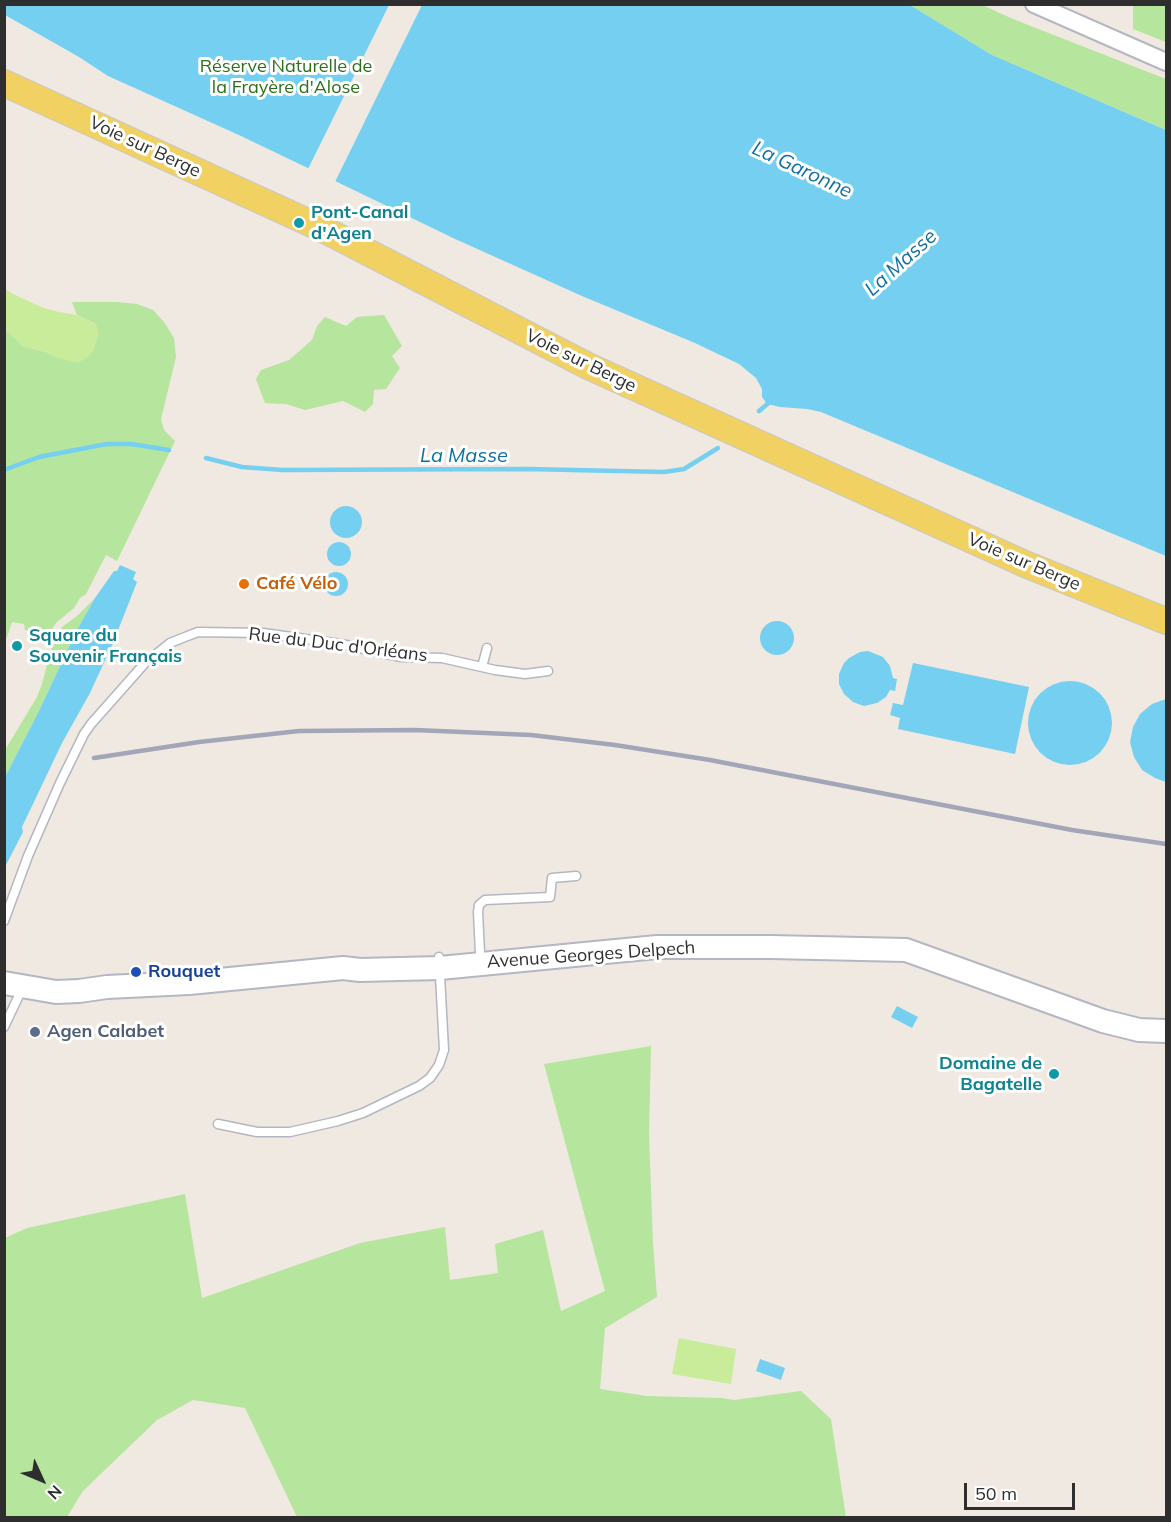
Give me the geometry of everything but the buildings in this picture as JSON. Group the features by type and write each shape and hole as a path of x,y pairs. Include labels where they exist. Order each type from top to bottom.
{"main road":[{"name":"Voie sur Berge","path":"4,83 323,229 588,366 1025,564 1167,621"},
{"path":"439,962 480,953 643,941 861,940 906,950"},
{"name":"Avenue Georges Delpech","path":"18,982 56,992 79,992 107,987 189,983 343,968 360,970 439,962 657,947 906,950 1103,1021 1139,1030 1167,1031"},
{"path":"4,967 39,975 93,982 107,987"},
{"path":"4,973 18,982 67,984 85,981"}],"street":[{"path":"1034,4 1167,62"}],"lane":[{"name":"Rue du Duc d'Orléans","path":"4,921 28,856 84,734 146,663 170,643 198,632 263,633 341,644 401,657 442,658 525,674 548,671"},
{"path":"482,667 487,648"},
{"path":"480,953 478,912 479,905 485,900 550,897 552,878 576,876"},
{"path":"218,1124 257,1132 290,1132 363,1113 419,1086 430,1078 439,1065 444,1050 439,962"},
{"path":"4,1027 18,982"}],"green space":[{"path":"910,5 982,5 1166,79 1166,130 992,55"},
{"path":"1133,5 1166,5 1166,42 1133,29"},
{"path":"4,288 44,308 77,315 96,324 99,334 93,351 78,363 22,346 5,331"},
{"path":"72,302 137,304 153,310 164,322 174,338 176,357 161,419 164,430 175,441 117,561 106,555 86,594 57,622 46,637 25,630 24,624 12,622 5,643 5,331 23,346 58,358 96,324 77,315"},
{"path":"384,315 402,346 392,356 400,368 386,389 374,390 373,404 365,412 343,401 305,410 286,404 265,403 256,379 261,370 289,360 312,340 317,326 325,317 346,326 357,317"},
{"path":"95,598 5,777 5,750 37,697 53,642 62,627"},
{"path":"651,1046 649,1135 657,1297 605,1328 600,1389 647,1396 734,1400 801,1391 831,1419 846,1517 297,1517 245,1408 193,1400 157,1420 83,1491 67,1517 5,1517 5,1238 27,1228 185,1194 202,1298 360,1243 445,1227 450,1280 498,1273 495,1244 543,1230 561,1311 605,1291 544,1064"},
{"path":"679,1338 736,1349 731,1384 672,1374"}],"water":[{"name":"La Garonne","path":"5,5 910,5 992,55 1166,130 1166,556 821,412 767,404 762,397 762,389 756,378 739,364 453,238 329,178 136,572 133,579 137,582 113,643 90,693 62,743 5,867 5,777 77,630 95,598 114,571 117,571 314,171 108,76 5,15"},
{"path":"346,506 357,511 362,522 357,533 346,538 335,533 330,522 335,511"},
{"path":"339,542 347,546 351,554 347,562 339,566 331,562 327,554 331,546"},
{"path":"336,572 344,576 348,584 344,592 336,596 328,592 324,584 328,576"},
{"path":"777,621 789,626 794,638 789,650 777,655 765,650 760,638 765,626"},
{"path":"868,651 883,657 890,666 893,678 897,679 895,691 890,690 886,697 877,703 864,706 853,702 844,694 839,684 839,674 849,658 860,652"},
{"path":"913,663 1029,687 1015,754 898,729 900,718 890,715 893,703 903,705"},
{"path":"1070,681 1093,688 1105,700 1112,723 1105,746 1093,758 1070,765 1047,758 1035,746 1028,723 1035,700 1047,688"},
{"path":"1166,699 1166,782 1142,770 1134,757 1130,742 1133,727 1140,714 1152,704"},
{"path":"897,1006 918,1017 912,1028 891,1017"},
{"path":"760,1359 785,1368 781,1380 756,1371"}],"pier":[{"name":"Pont-Canal d'Agen","path":"389,5 422,5 334,184 330,182 139,572 120,565 118,562 310,172 307,171"}],"waterway":[{"name":"La Masse","path":"759,411 771,401"},
{"name":"La Masse","path":"4,470 39,457 107,444 131,444 169,450"},
{"name":"La Masse","path":"206,458 242,467 282,470 527,469 664,472 684,469 718,448"}],"railway":[{"path":"94,758 199,742 299,731 415,730 531,735 710,760 1072,830 1166,844"}],"place":[{"name":"Pont-Canal d'Agen","path":"299,223"},
{"name":"Café Vélo","path":"244,584"},
{"name":"Square du Souvenir Français","path":"17,646"},
{"name":"Rouquet","path":"136,972"},
{"name":"Agen Calabet","path":"35,1032"},
{"name":"Domaine de Bagatelle","path":"1054,1074"}],"park label":[{"name":"Réserve Naturelle de la Frayère d'Alose","path":"286,77"}]}
